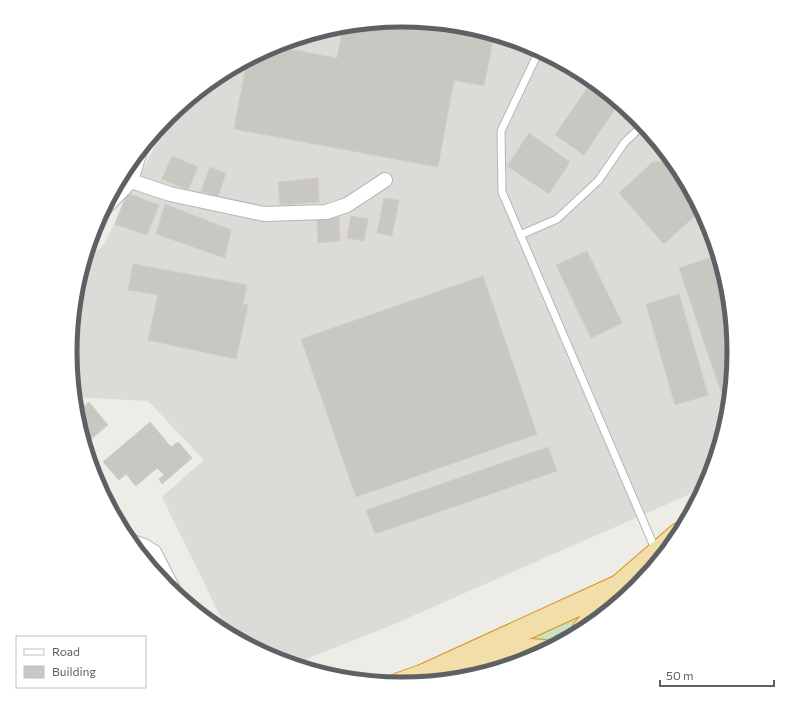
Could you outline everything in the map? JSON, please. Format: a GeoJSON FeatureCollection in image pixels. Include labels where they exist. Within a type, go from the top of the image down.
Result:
{"type":"FeatureCollection","features":[{"type":"Feature","properties":{"kind":"highway"},"geometry":{"type":"LineString","coordinates":[[598,611],[619,586],[657,553]]}},
{"type":"Feature","properties":{"kind":"highway"},"geometry":{"type":"LineString","coordinates":[[422,676],[619,586]]}},
{"type":"Feature","properties":{"kind":"highway"},"geometry":{"type":"LineString","coordinates":[[480,667],[489,663],[529,650]]}},
{"type":"Feature","properties":{"kind":"street"},"geometry":{"type":"LineString","coordinates":[[118,194],[131,181],[135,166]]}},
{"type":"Feature","properties":{"kind":"street"},"geometry":{"type":"LineString","coordinates":[[131,181],[170,194],[264,214],[326,212],[347,205],[385,180]]}},
{"type":"Feature","properties":{"kind":"street"},"geometry":{"type":"LineString","coordinates":[[140,545],[154,552],[166,575]]}},
{"type":"Feature","properties":{"kind":"lane"},"geometry":{"type":"LineString","coordinates":[[537,57],[501,132],[502,192],[657,553]]}},
{"type":"Feature","properties":{"kind":"lane"},"geometry":{"type":"LineString","coordinates":[[520,235],[557,219],[598,181],[625,142],[638,129]]}},
{"type":"Feature","properties":{"kind":"shaded area"},"geometry":{"type":"Polygon","coordinates":[[[402,27],[465,33],[506,44],[526,52],[546,61],[583,82],[600,94],[632,122],[660,154],[672,171],[693,208],[710,248],[716,268],[721,289],[726,331],[726,373],[721,415],[716,436],[710,456],[695,492],[385,628],[301,661],[258,643],[224,624],[162,497],[204,460],[148,401],[80,397],[80,394],[77,352],[78,331],[83,289],[93,253],[102,247],[161,135],[172,122],[204,94],[221,82],[258,61],[298,44],[339,33],[360,30],[402,27]]]}},
{"type":"Feature","properties":{"kind":"green space"},"geometry":{"type":"Polygon","coordinates":[[[579,615],[566,632],[526,652],[502,661],[465,664],[579,615]]]}},
{"type":"Feature","properties":{"kind":"building"},"geometry":{"type":"Polygon","coordinates":[[[402,27],[423,28],[465,33],[493,40],[484,86],[454,80],[438,167],[234,129],[246,68],[287,49],[337,58],[342,33],[360,30],[402,27]]]}},
{"type":"Feature","properties":{"kind":"building"},"geometry":{"type":"Polygon","coordinates":[[[589,86],[616,108],[584,155],[555,135],[589,86]]]}},
{"type":"Feature","properties":{"kind":"building"},"geometry":{"type":"Polygon","coordinates":[[[529,133],[570,162],[549,194],[507,166],[529,133]]]}},
{"type":"Feature","properties":{"kind":"building"},"geometry":{"type":"Polygon","coordinates":[[[172,156],[198,167],[188,190],[162,179],[172,156]]]}},
{"type":"Feature","properties":{"kind":"building"},"geometry":{"type":"Polygon","coordinates":[[[665,161],[696,215],[664,244],[619,193],[653,162],[665,161]]]}},
{"type":"Feature","properties":{"kind":"building"},"geometry":{"type":"Polygon","coordinates":[[[210,167],[226,173],[218,196],[201,191],[210,167]]]}},
{"type":"Feature","properties":{"kind":"building"},"geometry":{"type":"Polygon","coordinates":[[[318,178],[319,202],[280,205],[278,182],[318,178]]]}},
{"type":"Feature","properties":{"kind":"building"},"geometry":{"type":"Polygon","coordinates":[[[127,193],[159,205],[147,235],[115,224],[127,193]]]}},
{"type":"Feature","properties":{"kind":"building"},"geometry":{"type":"Polygon","coordinates":[[[384,198],[399,200],[392,236],[377,233],[384,198]]]}},
{"type":"Feature","properties":{"kind":"building"},"geometry":{"type":"Polygon","coordinates":[[[165,204],[231,230],[225,258],[156,234],[165,204]]]}},
{"type":"Feature","properties":{"kind":"building"},"geometry":{"type":"Polygon","coordinates":[[[351,216],[368,219],[364,241],[347,238],[351,216]]]}},
{"type":"Feature","properties":{"kind":"building"},"geometry":{"type":"Polygon","coordinates":[[[339,217],[340,241],[318,243],[317,219],[339,217]]]}},
{"type":"Feature","properties":{"kind":"building"},"geometry":{"type":"Polygon","coordinates":[[[587,251],[622,323],[591,338],[556,265],[587,251]]]}},
{"type":"Feature","properties":{"kind":"building"},"geometry":{"type":"Polygon","coordinates":[[[713,257],[721,289],[726,331],[727,352],[724,391],[721,392],[679,268],[713,257]]]}},
{"type":"Feature","properties":{"kind":"building"},"geometry":{"type":"Polygon","coordinates":[[[133,264],[247,285],[243,304],[248,305],[236,359],[148,340],[158,295],[128,290],[133,264]]]}},
{"type":"Feature","properties":{"kind":"building"},"geometry":{"type":"Polygon","coordinates":[[[483,276],[537,434],[356,497],[301,339],[483,276]]]}},
{"type":"Feature","properties":{"kind":"building"},"geometry":{"type":"Polygon","coordinates":[[[679,294],[708,395],[675,405],[646,304],[679,294]]]}},
{"type":"Feature","properties":{"kind":"building"},"geometry":{"type":"Polygon","coordinates":[[[89,402],[108,425],[89,440],[83,415],[82,408],[89,402]]]}},
{"type":"Feature","properties":{"kind":"building"},"geometry":{"type":"Polygon","coordinates":[[[150,422],[171,447],[178,442],[192,458],[162,484],[159,479],[164,475],[157,468],[136,486],[126,474],[119,480],[103,462],[150,422]]]}},
{"type":"Feature","properties":{"kind":"building"},"geometry":{"type":"Polygon","coordinates":[[[548,447],[557,471],[375,534],[366,510],[548,447]]]}}]}
